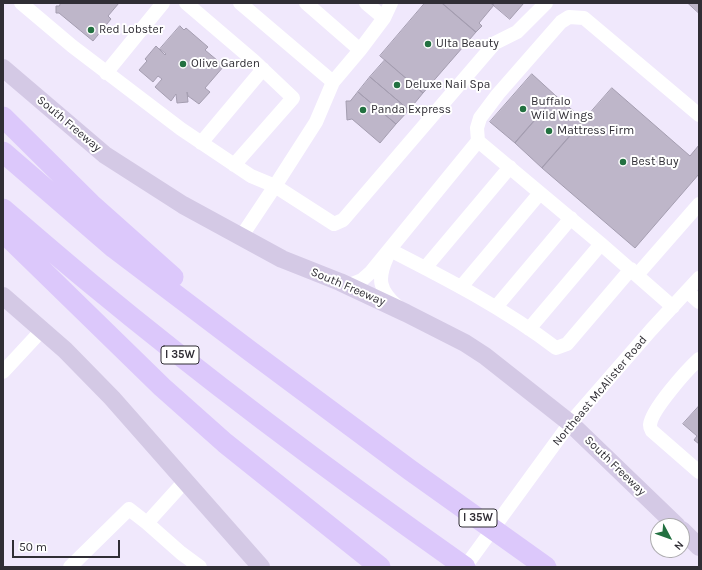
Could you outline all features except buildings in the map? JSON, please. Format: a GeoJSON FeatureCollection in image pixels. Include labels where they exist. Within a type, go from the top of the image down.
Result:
{"type":"FeatureCollection","features":[{"type":"Feature","properties":{"kind":"highway"},"geometry":{"type":"LineString","coordinates":[[3,117],[91,204],[187,290],[250,351]]}},
{"type":"Feature","properties":{"kind":"highway","name":"I 35W"},"geometry":{"type":"LineString","coordinates":[[3,152],[114,248],[416,474],[546,567]]}},
{"type":"Feature","properties":{"kind":"highway","name":"I 35W"},"geometry":{"type":"LineString","coordinates":[[3,209],[90,283],[216,384],[363,495],[465,567]]}},
{"type":"Feature","properties":{"kind":"highway"},"geometry":{"type":"LineString","coordinates":[[3,232],[168,392],[225,443],[380,567]]}},
{"type":"Feature","properties":{"kind":"main road","name":"South Freeway"},"geometry":{"type":"LineString","coordinates":[[3,68],[105,155],[183,205],[282,259],[402,311],[465,343],[485,356],[570,423],[669,518]]}},
{"type":"Feature","properties":{"kind":"main road"},"geometry":{"type":"LineString","coordinates":[[3,296],[65,350],[112,398],[261,567]]}},
{"type":"Feature","properties":{"kind":"main road"},"geometry":{"type":"LineString","coordinates":[[690,538],[699,547]]}},
{"type":"Feature","properties":{"kind":"street"},"geometry":{"type":"LineString","coordinates":[[106,73],[162,3]]}},
{"type":"Feature","properties":{"kind":"street"},"geometry":{"type":"LineString","coordinates":[[186,3],[263,69],[294,98],[234,165]]}},
{"type":"Feature","properties":{"kind":"street"},"geometry":{"type":"LineString","coordinates":[[240,3],[333,82]]}},
{"type":"Feature","properties":{"kind":"street"},"geometry":{"type":"LineString","coordinates":[[306,3],[360,50]]}},
{"type":"Feature","properties":{"kind":"street"},"geometry":{"type":"LineString","coordinates":[[366,3],[384,18]]}},
{"type":"Feature","properties":{"kind":"street"},"geometry":{"type":"LineString","coordinates":[[241,237],[276,186],[316,122],[333,82],[384,18],[391,3]]}},
{"type":"Feature","properties":{"kind":"street"},"geometry":{"type":"LineString","coordinates":[[23,4],[72,46],[145,103],[251,176],[276,186],[334,224],[343,220],[495,43],[517,32],[546,3]]}},
{"type":"Feature","properties":{"kind":"street"},"geometry":{"type":"LineString","coordinates":[[347,286],[362,280],[372,272],[478,141],[477,128],[480,118],[498,94],[561,22],[568,17],[584,18],[699,115]]}},
{"type":"Feature","properties":{"kind":"street"},"geometry":{"type":"LineString","coordinates":[[201,142],[263,69]]}},
{"type":"Feature","properties":{"kind":"street"},"geometry":{"type":"LineString","coordinates":[[478,141],[673,306]]}},
{"type":"Feature","properties":{"kind":"street"},"geometry":{"type":"LineString","coordinates":[[425,268],[510,167]]}},
{"type":"Feature","properties":{"kind":"street"},"geometry":{"type":"LineString","coordinates":[[461,287],[540,193]]}},
{"type":"Feature","properties":{"kind":"street"},"geometry":{"type":"LineString","coordinates":[[390,250],[496,307],[556,348],[567,344],[699,204]]}},
{"type":"Feature","properties":{"kind":"street"},"geometry":{"type":"LineString","coordinates":[[496,307],[570,218]]}},
{"type":"Feature","properties":{"kind":"street"},"geometry":{"type":"LineString","coordinates":[[529,329],[601,244]]}},
{"type":"Feature","properties":{"kind":"street"},"geometry":{"type":"LineString","coordinates":[[390,250],[381,270],[381,284],[390,301],[402,311]]}},
{"type":"Feature","properties":{"kind":"street","name":"Northeast McAlister Road"},"geometry":{"type":"LineString","coordinates":[[465,567],[570,423],[651,330],[688,292],[699,278]]}},
{"type":"Feature","properties":{"kind":"street"},"geometry":{"type":"LineString","coordinates":[[688,292],[699,302]]}},
{"type":"Feature","properties":{"kind":"street"},"geometry":{"type":"LineString","coordinates":[[3,372],[42,330]]}},
{"type":"Feature","properties":{"kind":"street"},"geometry":{"type":"LineString","coordinates":[[699,359],[660,404],[650,427],[652,431],[699,472]]}},
{"type":"Feature","properties":{"kind":"street"},"geometry":{"type":"LineString","coordinates":[[147,523],[185,480]]}},
{"type":"Feature","properties":{"kind":"street"},"geometry":{"type":"LineString","coordinates":[[70,567],[129,509],[200,567]]}},
{"type":"Feature","properties":{"kind":"place","name":"Red Lobster"},"geometry":{"type":"Point","coordinates":[91,30]}},
{"type":"Feature","properties":{"kind":"place","name":"Ulta Beauty"},"geometry":{"type":"Point","coordinates":[428,44]}},
{"type":"Feature","properties":{"kind":"place","name":"Olive Garden"},"geometry":{"type":"Point","coordinates":[183,64]}},
{"type":"Feature","properties":{"kind":"place","name":"Deluxe Nail Spa"},"geometry":{"type":"Point","coordinates":[397,85]}},
{"type":"Feature","properties":{"kind":"place","name":"Buffalo Wild Wings"},"geometry":{"type":"Point","coordinates":[523,109]}},
{"type":"Feature","properties":{"kind":"place","name":"Panda Express"},"geometry":{"type":"Point","coordinates":[363,110]}},
{"type":"Feature","properties":{"kind":"place","name":"Mattress Firm"},"geometry":{"type":"Point","coordinates":[549,131]}},
{"type":"Feature","properties":{"kind":"place","name":"Best Buy"},"geometry":{"type":"Point","coordinates":[623,162]}}]}
